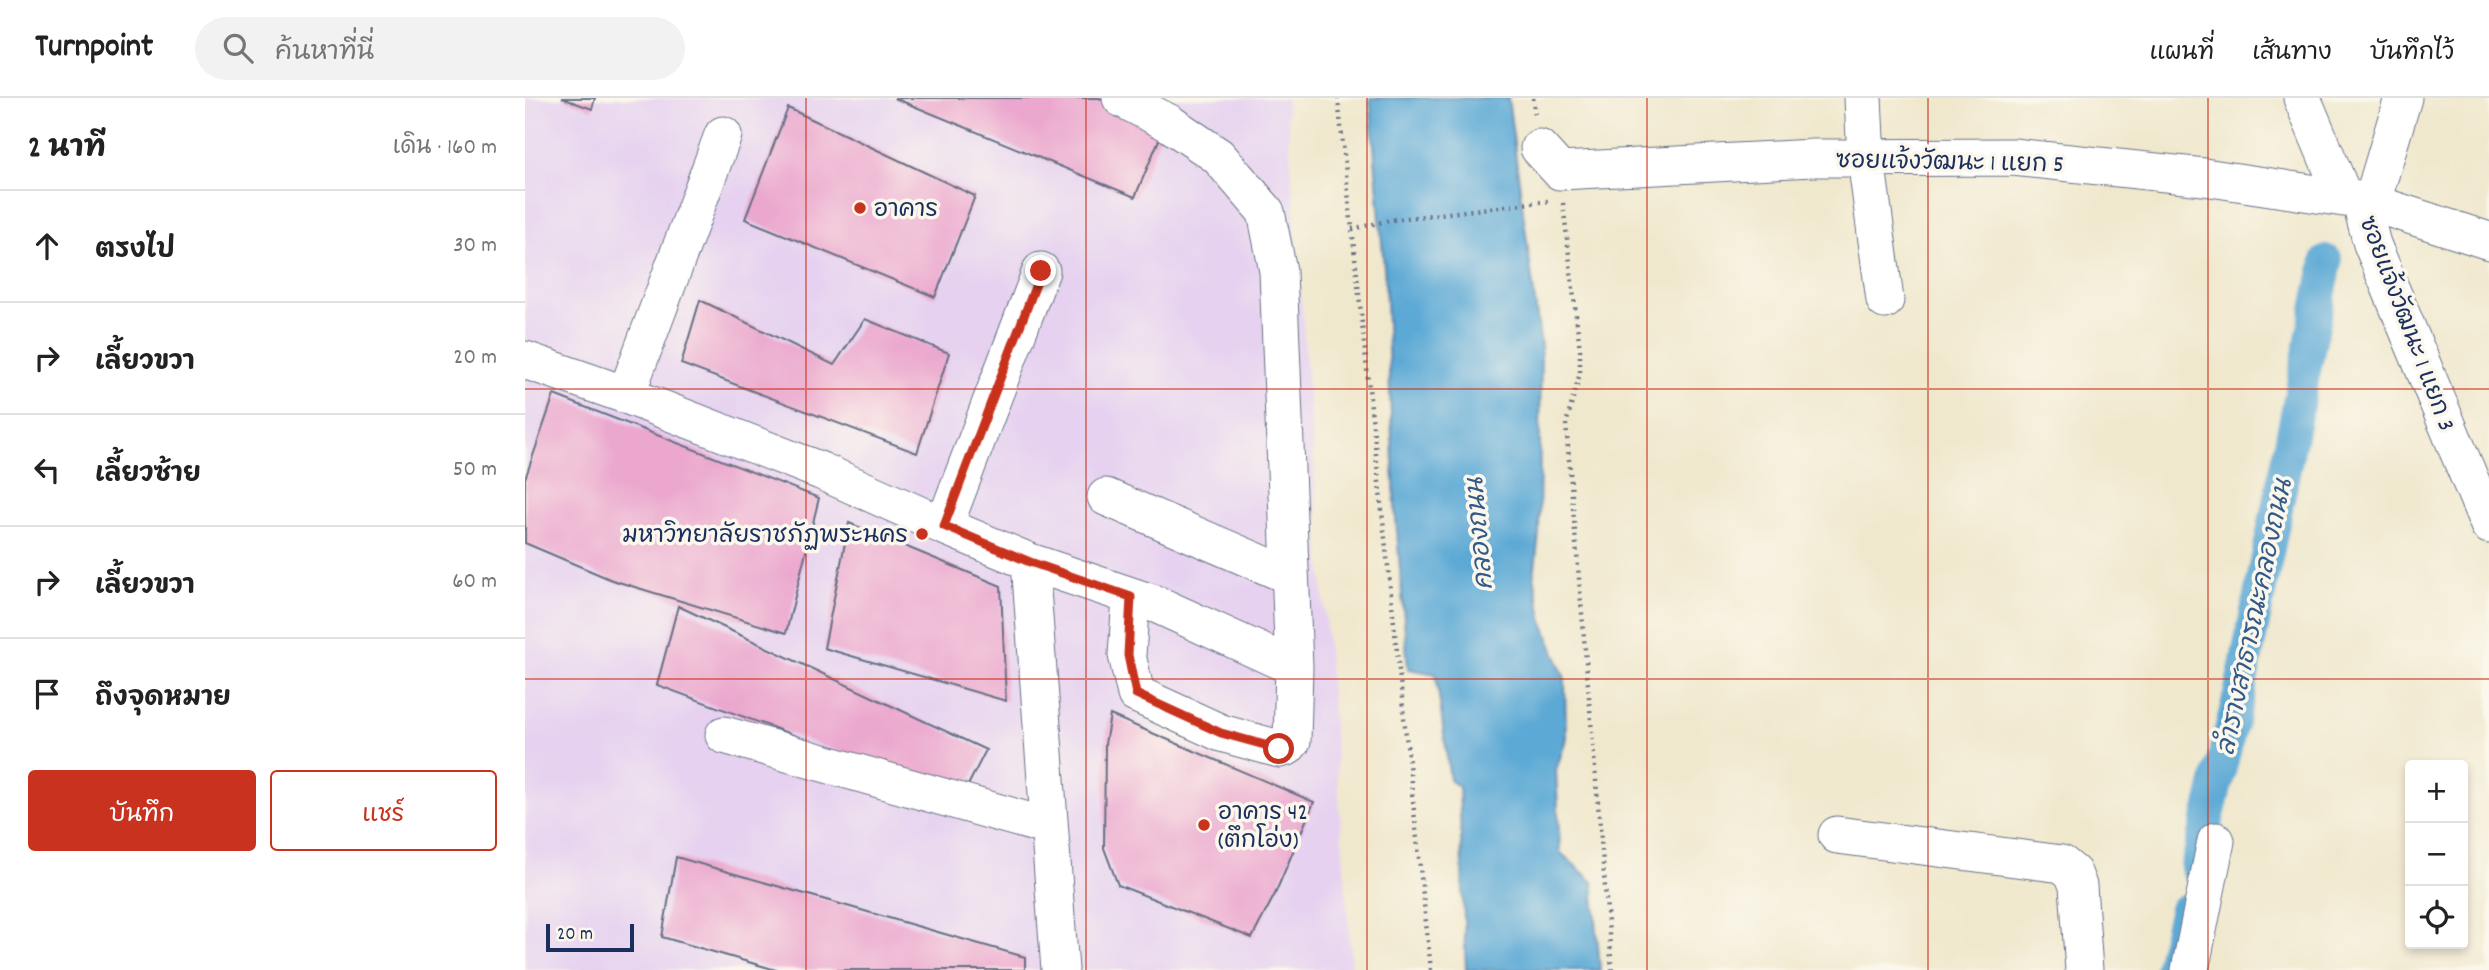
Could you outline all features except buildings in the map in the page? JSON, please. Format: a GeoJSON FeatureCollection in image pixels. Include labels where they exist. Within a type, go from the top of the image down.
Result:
{"type":"FeatureCollection","features":[{"type":"Feature","properties":{"kind":"street"},"geometry":{"type":"LineString","coordinates":[[1121,98],[1169,123],[1219,156],[1266,212],[1278,271],[1294,667],[1292,741],[1287,747],[1279,749],[1221,733],[1136,694],[1128,655],[1131,597]]}},
{"type":"Feature","properties":{"kind":"street"},"geometry":{"type":"LineString","coordinates":[[1863,98],[1866,159],[1885,300]]}},
{"type":"Feature","properties":{"kind":"street","name":"ซอยแจ้งวัฒนะ 1 แยก 3"},"geometry":{"type":"LineString","coordinates":[[2302,98],[2359,199],[2372,244],[2489,525]]}},
{"type":"Feature","properties":{"kind":"street"},"geometry":{"type":"LineString","coordinates":[[2359,199],[2403,98]]}},
{"type":"Feature","properties":{"kind":"street"},"geometry":{"type":"LineString","coordinates":[[626,395],[723,135]]}},
{"type":"Feature","properties":{"kind":"street","name":"ซอยแจ้งวัฒนะ 1 แยก 5"},"geometry":{"type":"LineString","coordinates":[[1550,159],[2013,157],[2204,177],[2359,199],[2489,241]]}},
{"type":"Feature","properties":{"kind":"street"},"geometry":{"type":"LineString","coordinates":[[944,526],[1041,271]]}},
{"type":"Feature","properties":{"kind":"street"},"geometry":{"type":"LineString","coordinates":[[525,360],[626,395],[821,471],[1030,562],[1158,605],[1294,667]]}},
{"type":"Feature","properties":{"kind":"street"},"geometry":{"type":"LineString","coordinates":[[1106,497],[1290,576]]}},
{"type":"Feature","properties":{"kind":"street"},"geometry":{"type":"LineString","coordinates":[[1030,562],[1060,970]]}},
{"type":"Feature","properties":{"kind":"street"},"geometry":{"type":"LineString","coordinates":[[724,735],[1049,827]]}},
{"type":"Feature","properties":{"kind":"street"},"geometry":{"type":"LineString","coordinates":[[1837,835],[2061,864],[2073,873],[2078,886],[2084,970]]}},
{"type":"Feature","properties":{"kind":"street"},"geometry":{"type":"LineString","coordinates":[[2190,970],[2216,841]]}},
{"type":"Feature","properties":{"kind":"path"},"geometry":{"type":"LineString","coordinates":[[1338,98],[1431,970]]}},
{"type":"Feature","properties":{"kind":"path"},"geometry":{"type":"LineString","coordinates":[[1550,159],[1580,350],[1580,373],[1566,424],[1612,970]]}},
{"type":"Feature","properties":{"kind":"path"},"geometry":{"type":"LineString","coordinates":[[1352,229],[1391,220],[1540,203]]}},
{"type":"Feature","properties":{"kind":"shaded area","name":"มหาวิทยาลัยราชภัฏพระนคร"},"geometry":{"type":"Polygon","coordinates":[[[525,98],[1286,98],[1352,970],[525,970],[525,98]]]}},
{"type":"Feature","properties":{"kind":"water","name":"คลองถนน"},"geometry":{"type":"Polygon","coordinates":[[[1370,98],[1508,98],[1541,347],[1539,534],[1534,576],[1543,622],[1565,679],[1566,739],[1556,770],[1560,852],[1593,882],[1600,970],[1466,970],[1459,787],[1450,780],[1436,674],[1408,669],[1395,507],[1385,280],[1370,98]]]}},
{"type":"Feature","properties":{"kind":"waterway","name":"ลำรางสาธารณะคลองถนน"},"geometry":{"type":"LineString","coordinates":[[2196,867],[2240,691],[2327,261]]}},
{"type":"Feature","properties":{"kind":"waterway","name":"ลำรางสาธารณะคลองถนน"},"geometry":{"type":"LineString","coordinates":[[2170,970],[2185,910]]}},
{"type":"Feature","properties":{"kind":"place","name":"อาคาร"},"geometry":{"type":"Point","coordinates":[860,208]}},
{"type":"Feature","properties":{"kind":"place","name":"มหาวิทยาลัยราชภัฏพระนคร"},"geometry":{"type":"Point","coordinates":[922,534]}},
{"type":"Feature","properties":{"kind":"place","name":"อาคาร 42 (ตึกโอ่ง)"},"geometry":{"type":"Point","coordinates":[1204,825]}},
{"type":"Feature","properties":{"kind":"route"},"geometry":{"type":"LineString","coordinates":[[1041,271],[944,526],[1030,562],[1131,597],[1128,655],[1136,694],[1221,733],[1279,749]]}}]}
